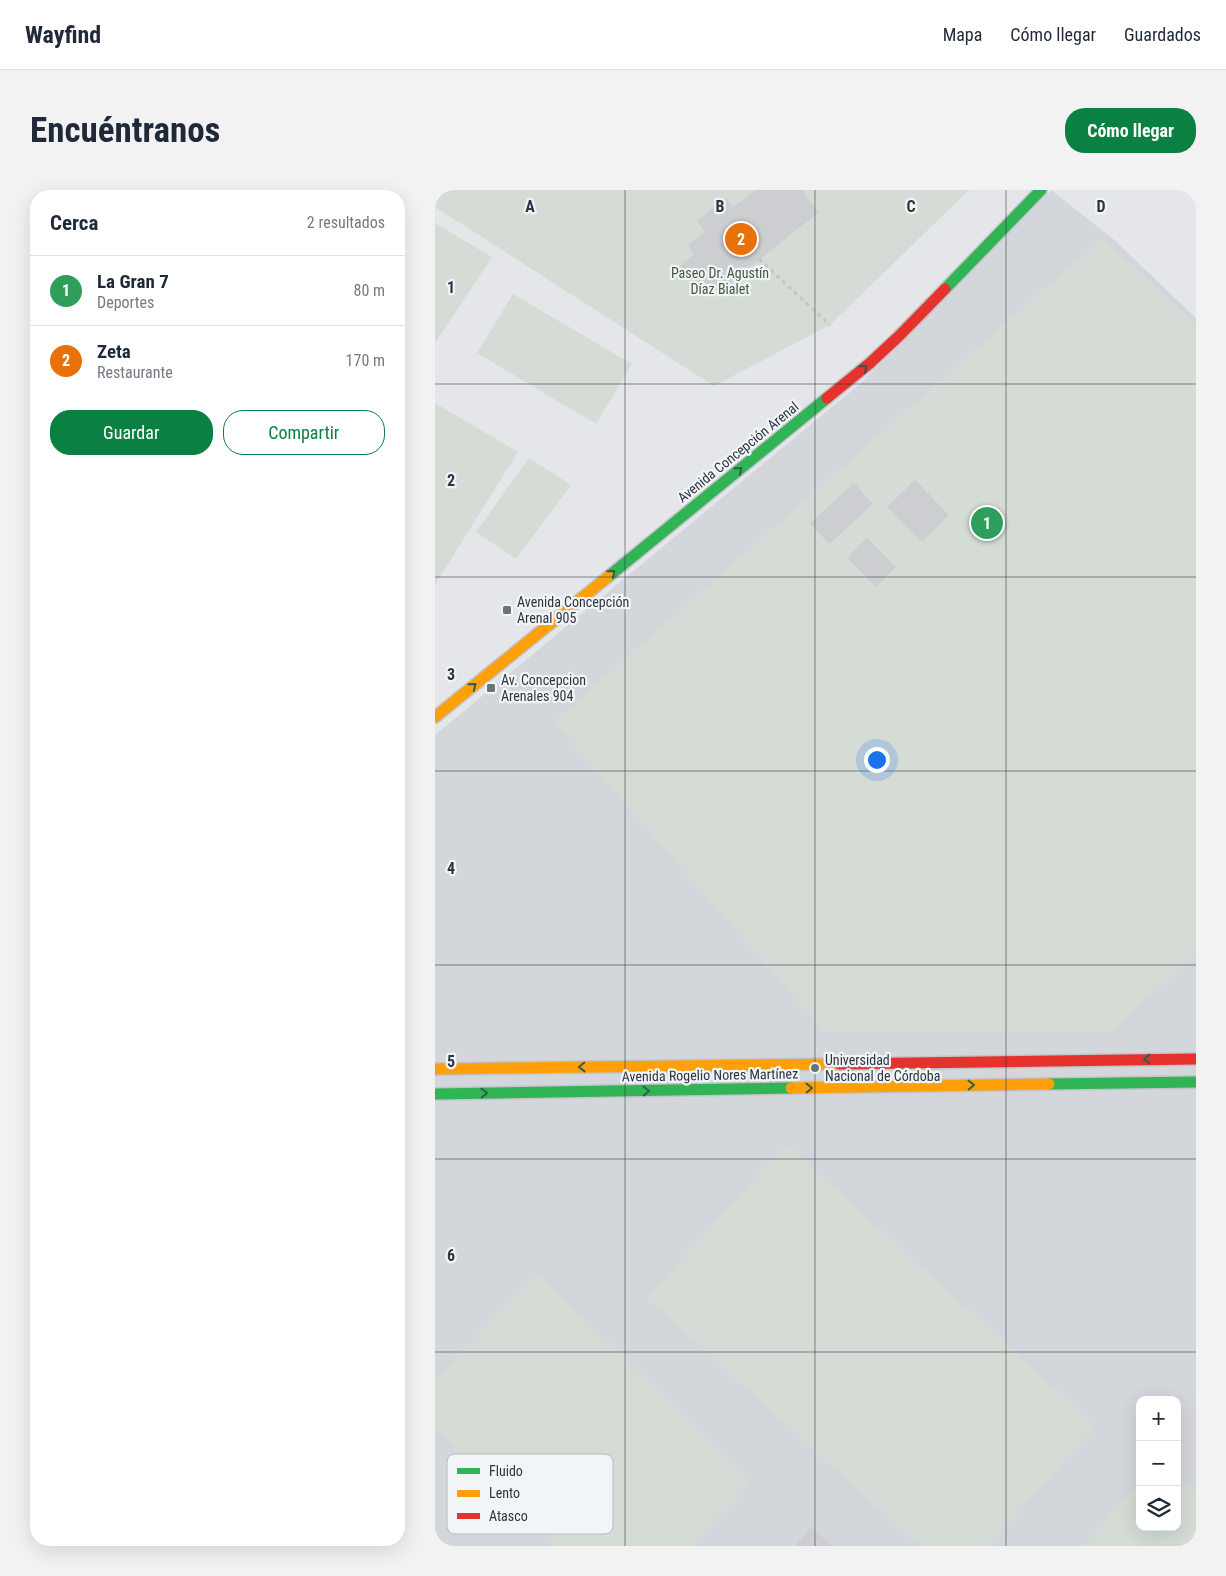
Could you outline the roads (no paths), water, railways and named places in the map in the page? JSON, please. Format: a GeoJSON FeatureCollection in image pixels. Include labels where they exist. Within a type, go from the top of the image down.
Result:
{"type":"FeatureCollection","features":[{"type":"Feature","properties":{"kind":"main road","name":"Avenida Concepción Arenal"},"geometry":{"type":"LineString","coordinates":[[435,717],[870,363],[899,336],[1041,190]]}},
{"type":"Feature","properties":{"kind":"main road","name":"Avenida Rogelio Nores Martínez"},"geometry":{"type":"LineString","coordinates":[[435,1068],[1196,1059]]}},
{"type":"Feature","properties":{"kind":"main road","name":"Avenida Rogelio Nores Martínez"},"geometry":{"type":"LineString","coordinates":[[435,1094],[1196,1082]]}},
{"type":"Feature","properties":{"kind":"place","name":"Zeta"},"geometry":{"type":"Point","coordinates":[741,239]}},
{"type":"Feature","properties":{"kind":"place","name":"La Gran 7"},"geometry":{"type":"Point","coordinates":[987,523]}},
{"type":"Feature","properties":{"kind":"place","name":"Avenida Concepción Arenal 905"},"geometry":{"type":"Point","coordinates":[507,610]}},
{"type":"Feature","properties":{"kind":"place","name":"Av. Concepcion Arenales 904"},"geometry":{"type":"Point","coordinates":[491,688]}},
{"type":"Feature","properties":{"kind":"place","name":"Universidad Nacional de Córdoba"},"geometry":{"type":"Point","coordinates":[815,1068]}},
{"type":"Feature","properties":{"kind":"park label","name":"Paseo Dr. Agustín Díaz Bialet"},"geometry":{"type":"Point","coordinates":[720,282]}}]}
